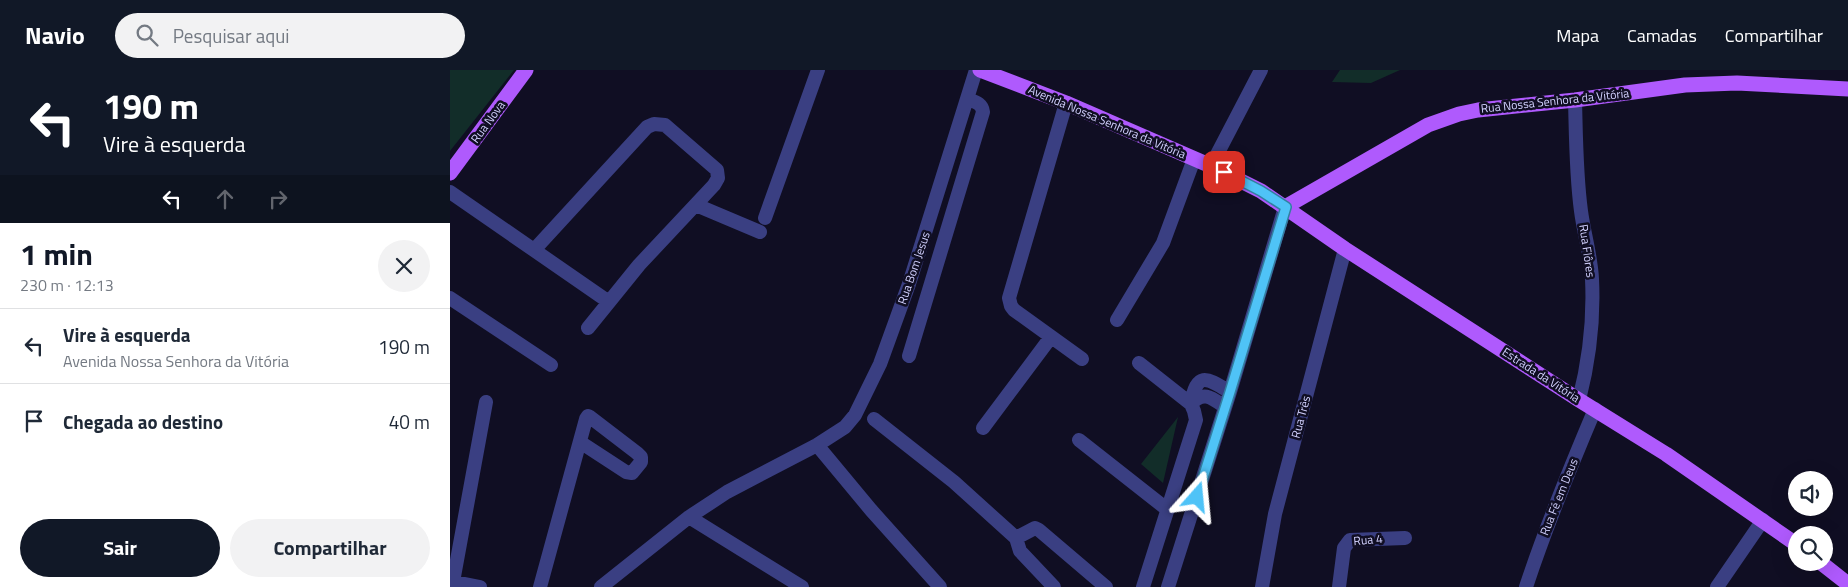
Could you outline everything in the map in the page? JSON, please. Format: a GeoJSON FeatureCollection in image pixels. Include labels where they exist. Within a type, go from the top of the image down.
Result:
{"type":"FeatureCollection","features":[{"type":"Feature","properties":{"kind":"main road","name":"Rua Nova"},"geometry":{"type":"LineString","coordinates":[[450,173],[526,70]]}},
{"type":"Feature","properties":{"kind":"main road","name":"Avenida Nossa Senhora da Vitória"},"geometry":{"type":"LineString","coordinates":[[980,70],[1066,103],[1211,166],[1261,191],[1286,207]]}},
{"type":"Feature","properties":{"kind":"main road","name":"Rua Nossa Senhora da Vitória"},"geometry":{"type":"LineString","coordinates":[[1286,207],[1428,125],[1478,110],[1576,100],[1685,85],[1737,83],[1848,89]]}},
{"type":"Feature","properties":{"kind":"main road"},"geometry":{"type":"LineString","coordinates":[[1301,219],[1299,210],[1304,198]]}},
{"type":"Feature","properties":{"kind":"main road","name":"Estrada da Vitória"},"geometry":{"type":"LineString","coordinates":[[1286,207],[1345,249],[1666,454],[1788,538]]}},
{"type":"Feature","properties":{"kind":"main road"},"geometry":{"type":"LineString","coordinates":[[1831,571],[1848,584]]}},
{"type":"Feature","properties":{"kind":"street"},"geometry":{"type":"LineString","coordinates":[[766,218],[818,70]]}},
{"type":"Feature","properties":{"kind":"street","name":"Rua Bom Jesus"},"geometry":{"type":"LineString","coordinates":[[602,587],[689,517],[727,492],[817,445],[849,424],[861,407],[880,364],[909,284],[976,70]]}},
{"type":"Feature","properties":{"kind":"street"},"geometry":{"type":"LineString","coordinates":[[1211,166],[1261,70]]}},
{"type":"Feature","properties":{"kind":"street"},"geometry":{"type":"LineString","coordinates":[[909,356],[983,112],[983,106],[968,99]]}},
{"type":"Feature","properties":{"kind":"street","name":"Rua Flôres"},"geometry":{"type":"LineString","coordinates":[[1576,100],[1576,156],[1581,211],[1592,280],[1591,336],[1579,400]]}},
{"type":"Feature","properties":{"kind":"street"},"geometry":{"type":"LineString","coordinates":[[1066,103],[1063,119],[1009,298],[1014,310],[1082,360]]}},
{"type":"Feature","properties":{"kind":"street"},"geometry":{"type":"LineString","coordinates":[[534,250],[648,127],[654,124],[666,125],[717,170],[718,178],[714,185],[639,265],[588,328]]}},
{"type":"Feature","properties":{"kind":"street"},"geometry":{"type":"LineString","coordinates":[[1117,320],[1163,243],[1194,159]]}},
{"type":"Feature","properties":{"kind":"street"},"geometry":{"type":"LineString","coordinates":[[450,192],[609,302]]}},
{"type":"Feature","properties":{"kind":"street"},"geometry":{"type":"LineString","coordinates":[[696,205],[760,232]]}},
{"type":"Feature","properties":{"kind":"street"},"geometry":{"type":"LineString","coordinates":[[1168,587],[1226,408],[1286,207]]}},
{"type":"Feature","properties":{"kind":"street","name":"Rua Três"},"geometry":{"type":"LineString","coordinates":[[1262,587],[1275,514],[1345,249]]}},
{"type":"Feature","properties":{"kind":"street"},"geometry":{"type":"LineString","coordinates":[[450,298],[551,365]]}},
{"type":"Feature","properties":{"kind":"street"},"geometry":{"type":"LineString","coordinates":[[983,428],[1051,337]]}},
{"type":"Feature","properties":{"kind":"street"},"geometry":{"type":"LineString","coordinates":[[1139,363],[1191,404],[1196,415],[1195,424],[1143,587]]}},
{"type":"Feature","properties":{"kind":"street"},"geometry":{"type":"LineString","coordinates":[[1191,404],[1194,389],[1203,380],[1212,382],[1230,392]]}},
{"type":"Feature","properties":{"kind":"street"},"geometry":{"type":"LineString","coordinates":[[1191,404],[1197,398],[1206,397],[1226,408]]}},
{"type":"Feature","properties":{"kind":"street"},"geometry":{"type":"LineString","coordinates":[[480,587],[452,581],[486,402]]}},
{"type":"Feature","properties":{"kind":"street","name":"Rua Fé em Deus"},"geometry":{"type":"LineString","coordinates":[[1526,587],[1564,482],[1595,409]]}},
{"type":"Feature","properties":{"kind":"street"},"geometry":{"type":"LineString","coordinates":[[540,587],[586,419],[590,416],[637,453],[641,457],[641,462],[638,468],[630,473],[580,442]]}},
{"type":"Feature","properties":{"kind":"street"},"geometry":{"type":"LineString","coordinates":[[874,419],[954,482],[1016,538],[1020,551],[1054,587]]}},
{"type":"Feature","properties":{"kind":"street"},"geometry":{"type":"LineString","coordinates":[[1079,440],[1168,510]]}},
{"type":"Feature","properties":{"kind":"street"},"geometry":{"type":"LineString","coordinates":[[817,445],[871,510],[940,587]]}},
{"type":"Feature","properties":{"kind":"street"},"geometry":{"type":"LineString","coordinates":[[689,517],[802,587]]}},
{"type":"Feature","properties":{"kind":"street"},"geometry":{"type":"LineString","coordinates":[[1717,587],[1763,520]]}},
{"type":"Feature","properties":{"kind":"street"},"geometry":{"type":"LineString","coordinates":[[1016,538],[1035,528],[1039,530],[1106,587]]}},
{"type":"Feature","properties":{"kind":"street","name":"Rua 4"},"geometry":{"type":"LineString","coordinates":[[1339,587],[1344,548],[1350,540],[1405,538]]}},
{"type":"Feature","properties":{"kind":"green space"},"geometry":{"type":"Polygon","coordinates":[[[450,70],[514,70],[450,151],[450,70]]]}},
{"type":"Feature","properties":{"kind":"green space"},"geometry":{"type":"Polygon","coordinates":[[[1340,70],[1400,70],[1371,83],[1332,82],[1340,70]]]}},
{"type":"Feature","properties":{"kind":"green space"},"geometry":{"type":"Polygon","coordinates":[[[1178,417],[1163,483],[1141,464],[1178,417]]]}},
{"type":"Feature","properties":{"kind":"route"},"geometry":{"type":"LineString","coordinates":[[1197,497],[1286,207],[1261,191],[1224,172]]}}]}
